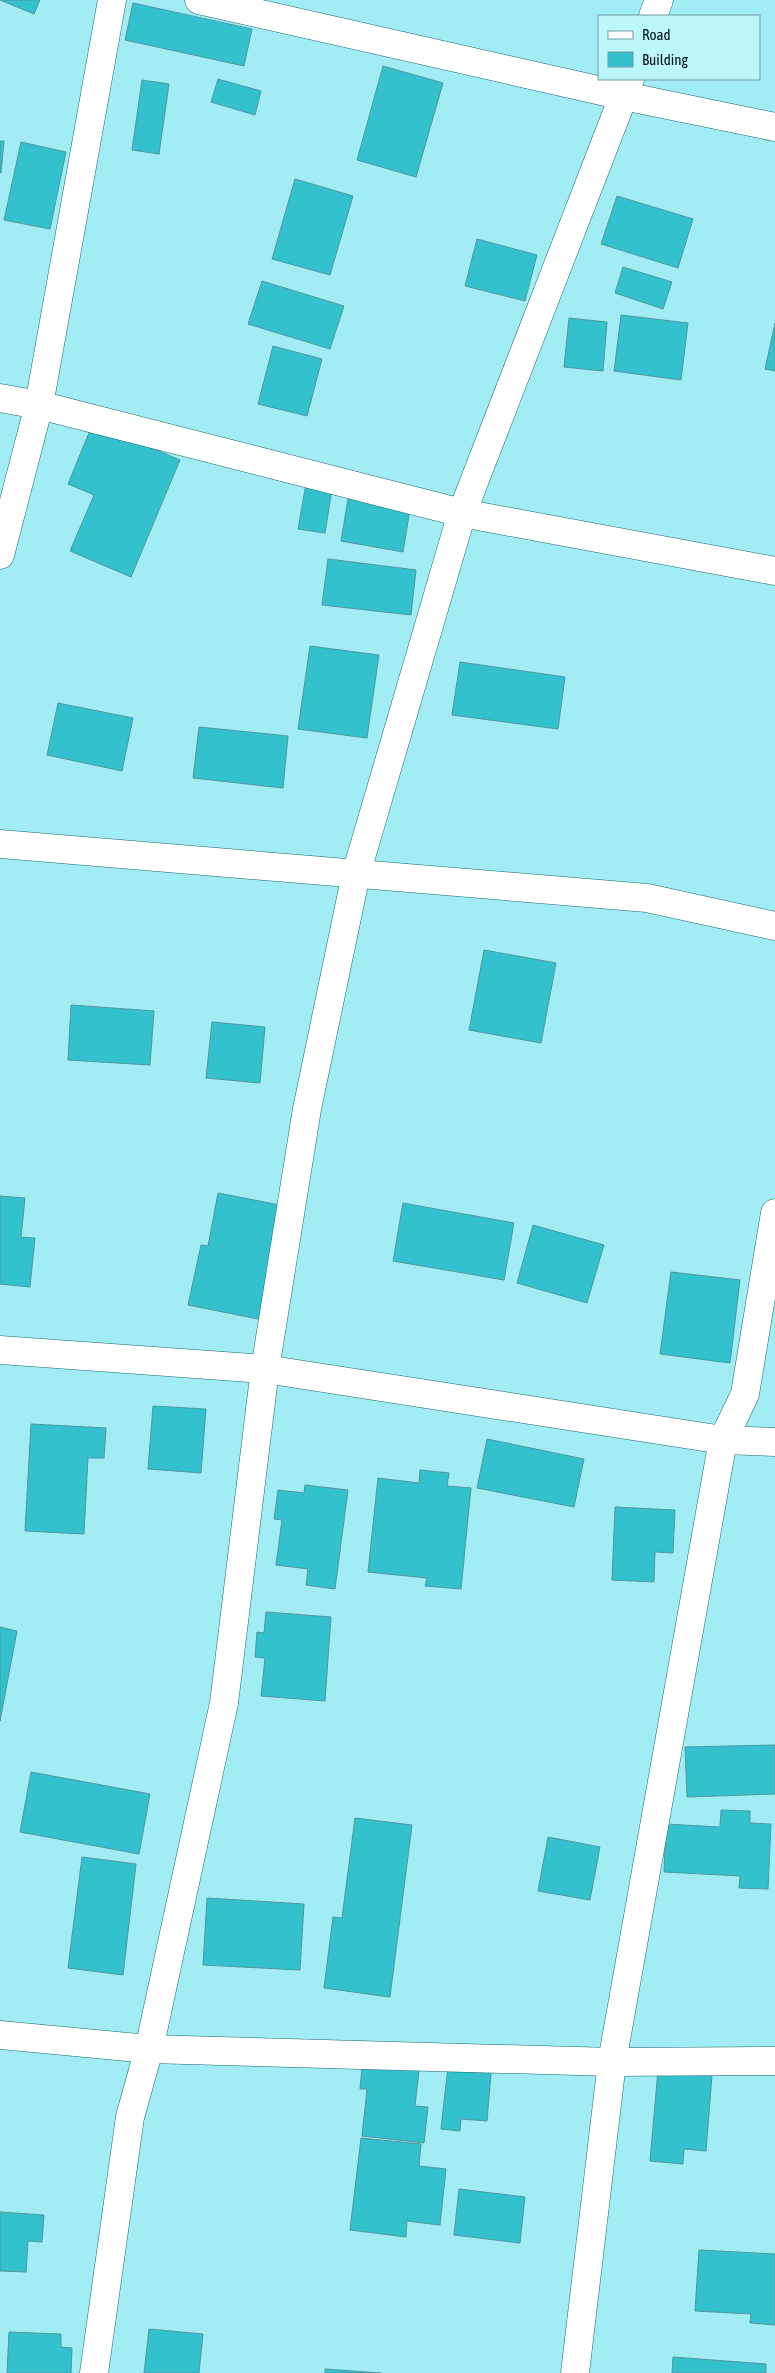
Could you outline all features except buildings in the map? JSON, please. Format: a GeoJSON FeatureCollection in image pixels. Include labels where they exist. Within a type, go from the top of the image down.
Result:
{"type":"FeatureCollection","features":[{"type":"Feature","properties":{"kind":"street"},"geometry":{"type":"LineString","coordinates":[[0,555],[39,405],[112,0]]}},
{"type":"Feature","properties":{"kind":"street"},"geometry":{"type":"LineString","coordinates":[[198,0],[627,87],[775,127]]}},
{"type":"Feature","properties":{"kind":"street"},"geometry":{"type":"LineString","coordinates":[[653,15],[659,0]]}},
{"type":"Feature","properties":{"kind":"street"},"geometry":{"type":"LineString","coordinates":[[94,2373],[130,2117],[149,2048],[224,1703],[265,1369],[308,1109],[356,874],[462,513],[627,87]]}},
{"type":"Feature","properties":{"kind":"street"},"geometry":{"type":"LineString","coordinates":[[0,398],[39,405],[462,513],[775,571]]}},
{"type":"Feature","properties":{"kind":"street"},"geometry":{"type":"LineString","coordinates":[[0,844],[647,898],[775,926]]}},
{"type":"Feature","properties":{"kind":"street"},"geometry":{"type":"LineString","coordinates":[[575,2373],[612,2062],[724,1440],[745,1394],[775,1213]]}},
{"type":"Feature","properties":{"kind":"street"},"geometry":{"type":"LineString","coordinates":[[0,1350],[265,1369],[724,1440],[775,1442]]}},
{"type":"Feature","properties":{"kind":"street"},"geometry":{"type":"LineString","coordinates":[[0,2035],[149,2048],[612,2062],[775,2061]]}}]}
